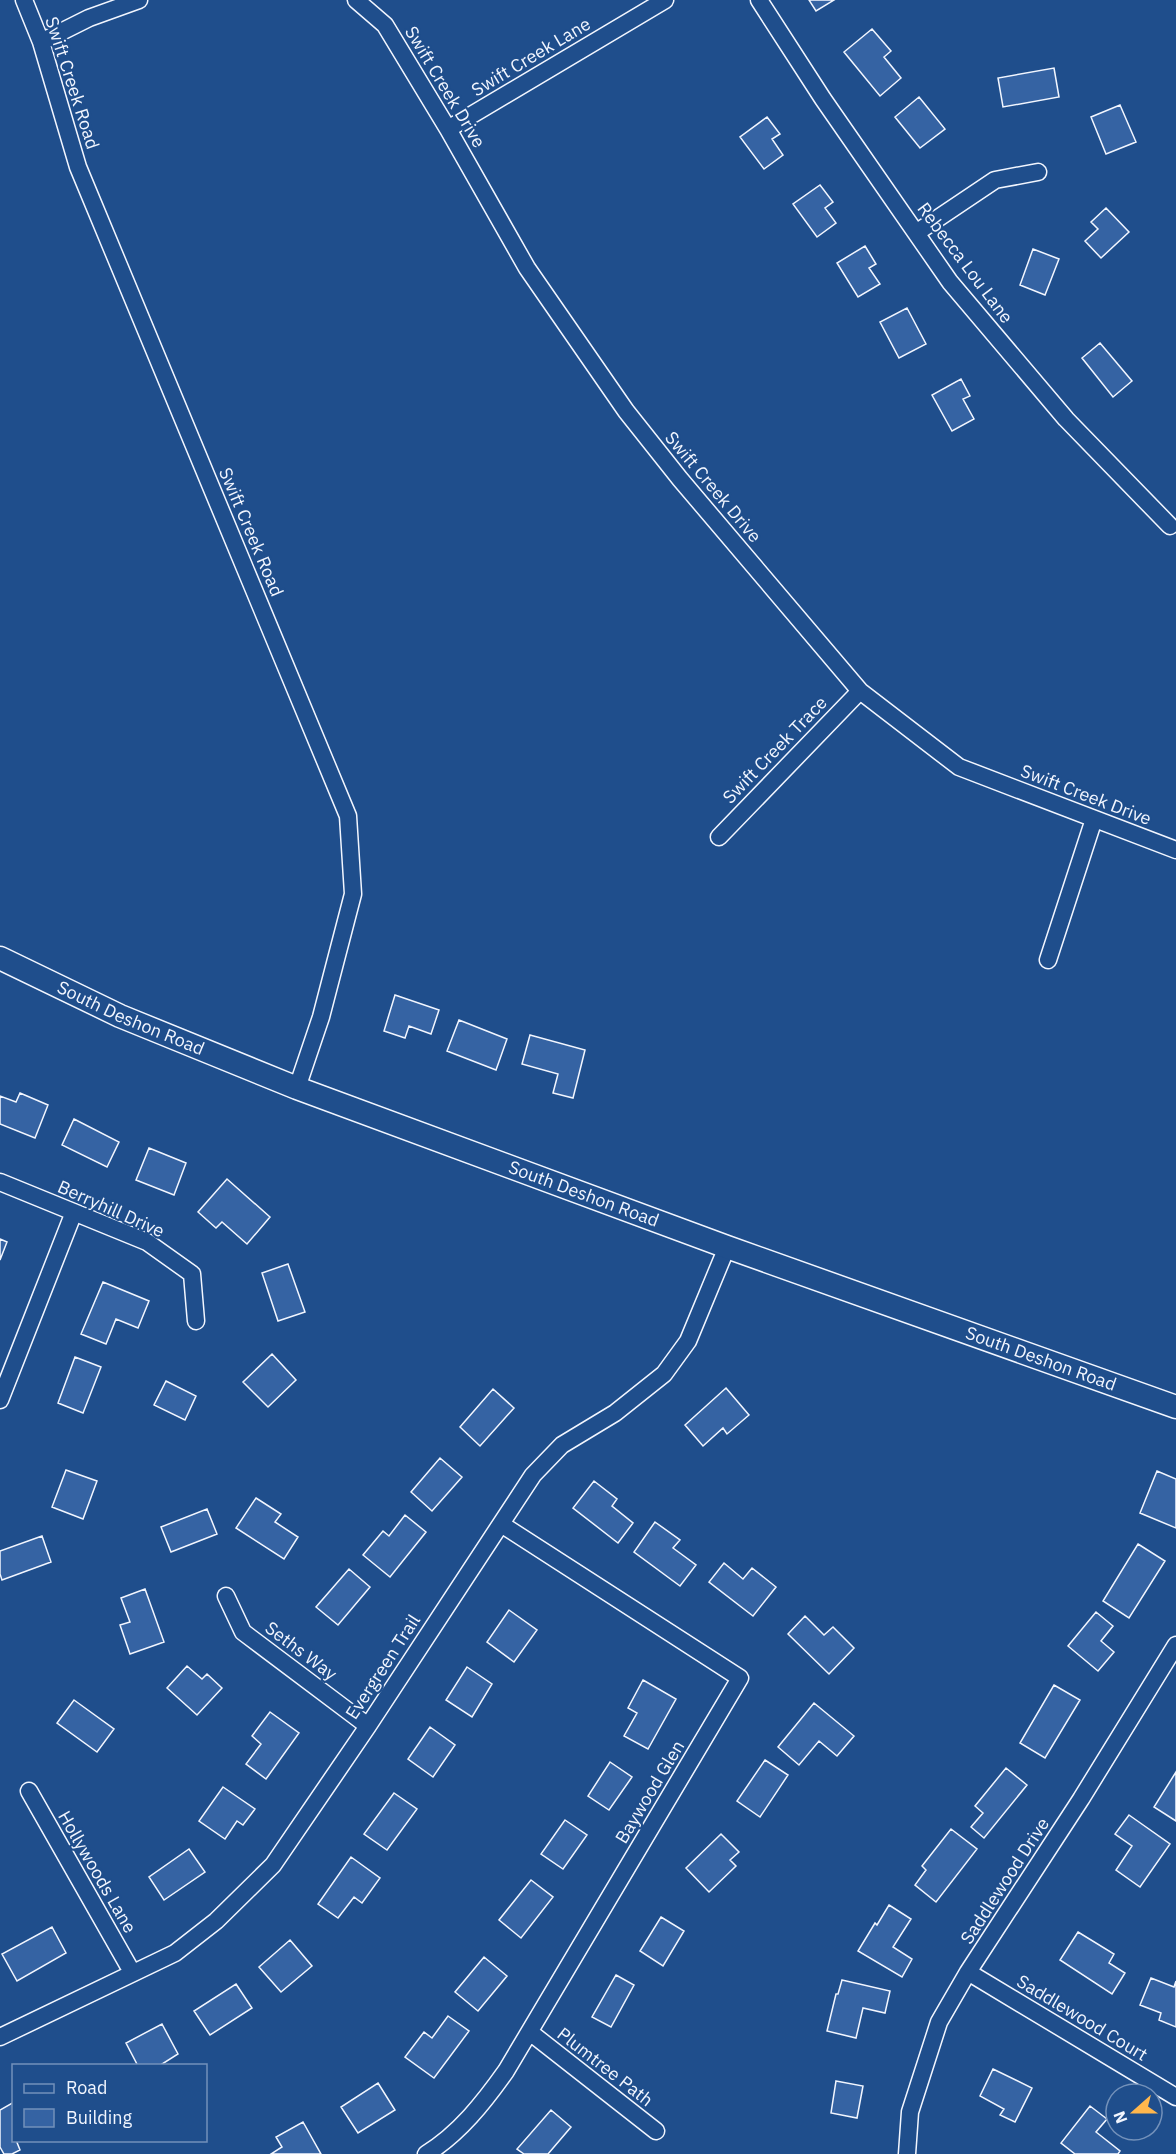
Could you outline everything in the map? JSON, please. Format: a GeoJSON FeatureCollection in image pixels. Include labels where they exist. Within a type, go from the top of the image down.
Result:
{"type":"FeatureCollection","features":[{"type":"Feature","properties":{"kind":"street","name":"Swift Creek Road"},"geometry":{"type":"LineString","coordinates":[[24,0],[41,42],[78,167],[348,816],[353,894],[321,1017],[297,1088]]}},
{"type":"Feature","properties":{"kind":"street"},"geometry":{"type":"LineString","coordinates":[[41,42],[89,18],[139,0]]}},
{"type":"Feature","properties":{"kind":"street","name":"Swift Creek Drive"},"geometry":{"type":"LineString","coordinates":[[356,0],[385,25],[448,129],[526,268],[626,411],[680,479],[860,691],[959,767],[1176,850]]}},
{"type":"Feature","properties":{"kind":"street","name":"Swift Creek Lane"},"geometry":{"type":"LineString","coordinates":[[448,129],[665,0]]}},
{"type":"Feature","properties":{"kind":"street","name":"Rebecca Lou Lane"},"geometry":{"type":"LineString","coordinates":[[759,0],[823,99],[950,282],[1066,419],[1170,526]]}},
{"type":"Feature","properties":{"kind":"street"},"geometry":{"type":"LineString","coordinates":[[916,233],[996,180],[1038,172]]}},
{"type":"Feature","properties":{"kind":"street","name":"Swift Creek Trace"},"geometry":{"type":"LineString","coordinates":[[719,837],[860,691]]}},
{"type":"Feature","properties":{"kind":"street"},"geometry":{"type":"LineString","coordinates":[[1048,960],[1094,819]]}},
{"type":"Feature","properties":{"kind":"street","name":"South Deshon Road"},"geometry":{"type":"LineString","coordinates":[[0,958],[120,1016],[297,1088],[727,1247],[1176,1407]]}},
{"type":"Feature","properties":{"kind":"street","name":"Berryhill Drive"},"geometry":{"type":"LineString","coordinates":[[0,1182],[147,1242],[192,1274],[196,1321]]}},
{"type":"Feature","properties":{"kind":"street"},"geometry":{"type":"LineString","coordinates":[[0,1400],[74,1212]]}},
{"type":"Feature","properties":{"kind":"street","name":"Evergreen Trail"},"geometry":{"type":"LineString","coordinates":[[0,2037],[175,1953],[216,1921],[273,1865],[368,1726],[533,1475],[562,1445],[615,1413],[664,1374],[688,1341],[727,1247]]}},
{"type":"Feature","properties":{"kind":"street","name":"Baywood Glen"},"geometry":{"type":"LineString","coordinates":[[426,2154],[437,2148],[482,2105],[507,2071],[740,1678],[501,1524]]}},
{"type":"Feature","properties":{"kind":"street","name":"Seths Way"},"geometry":{"type":"LineString","coordinates":[[226,1596],[243,1632],[368,1726]]}},
{"type":"Feature","properties":{"kind":"street","name":"Saddlewood Drive"},"geometry":{"type":"LineString","coordinates":[[907,2154],[910,2112],[939,2022],[968,1972],[1075,1809],[1176,1646]]}},
{"type":"Feature","properties":{"kind":"street","name":"Hollywoods Lane"},"geometry":{"type":"LineString","coordinates":[[29,1791],[132,1972]]}},
{"type":"Feature","properties":{"kind":"street","name":"Saddlewood Court"},"geometry":{"type":"LineString","coordinates":[[968,1972],[1176,2097]]}},
{"type":"Feature","properties":{"kind":"street","name":"Plumtree Path"},"geometry":{"type":"LineString","coordinates":[[531,2033],[656,2131]]}},
{"type":"Feature","properties":{"kind":"building"},"geometry":{"type":"Polygon","coordinates":[[[809,0],[834,0],[816,11],[809,0]]]}},
{"type":"Feature","properties":{"kind":"building"},"geometry":{"type":"Polygon","coordinates":[[[872,29],[891,51],[884,57],[901,78],[880,96],[844,52],[872,29]]]}},
{"type":"Feature","properties":{"kind":"building"},"geometry":{"type":"Polygon","coordinates":[[[1054,68],[1059,97],[1003,107],[998,78],[1054,68]]]}},
{"type":"Feature","properties":{"kind":"building"},"geometry":{"type":"Polygon","coordinates":[[[919,97],[945,129],[920,148],[895,117],[919,97]]]}},
{"type":"Feature","properties":{"kind":"building"},"geometry":{"type":"Polygon","coordinates":[[[1120,105],[1136,142],[1106,154],[1091,117],[1120,105]]]}},
{"type":"Feature","properties":{"kind":"building"},"geometry":{"type":"Polygon","coordinates":[[[767,117],[780,134],[772,139],[783,155],[764,169],[740,137],[767,117]]]}},
{"type":"Feature","properties":{"kind":"building"},"geometry":{"type":"Polygon","coordinates":[[[820,185],[833,202],[825,208],[836,223],[817,237],[793,204],[820,185]]]}},
{"type":"Feature","properties":{"kind":"building"},"geometry":{"type":"Polygon","coordinates":[[[1106,208],[1129,232],[1101,258],[1085,241],[1098,229],[1091,222],[1106,208]]]}},
{"type":"Feature","properties":{"kind":"building"},"geometry":{"type":"Polygon","coordinates":[[[865,246],[876,264],[869,268],[880,284],[858,297],[837,263],[865,246]]]}},
{"type":"Feature","properties":{"kind":"building"},"geometry":{"type":"Polygon","coordinates":[[[1033,249],[1059,259],[1045,295],[1020,285],[1033,249]]]}},
{"type":"Feature","properties":{"kind":"building"},"geometry":{"type":"Polygon","coordinates":[[[907,308],[926,344],[899,358],[880,322],[907,308]]]}},
{"type":"Feature","properties":{"kind":"building"},"geometry":{"type":"Polygon","coordinates":[[[1100,343],[1132,381],[1113,397],[1082,358],[1100,343]]]}},
{"type":"Feature","properties":{"kind":"building"},"geometry":{"type":"Polygon","coordinates":[[[961,379],[970,396],[963,399],[974,419],[952,431],[932,395],[961,379]]]}},
{"type":"Feature","properties":{"kind":"building"},"geometry":{"type":"Polygon","coordinates":[[[395,995],[439,1010],[431,1034],[409,1026],[405,1038],[384,1031],[395,995]]]}},
{"type":"Feature","properties":{"kind":"building"},"geometry":{"type":"Polygon","coordinates":[[[459,1020],[507,1039],[496,1070],[447,1051],[459,1020]]]}},
{"type":"Feature","properties":{"kind":"building"},"geometry":{"type":"Polygon","coordinates":[[[530,1035],[585,1050],[573,1098],[553,1093],[558,1074],[522,1064],[530,1035]]]}},
{"type":"Feature","properties":{"kind":"building"},"geometry":{"type":"Polygon","coordinates":[[[20,1093],[48,1105],[35,1138],[0,1124],[0,1096],[16,1102],[20,1093]]]}},
{"type":"Feature","properties":{"kind":"building"},"geometry":{"type":"Polygon","coordinates":[[[74,1119],[119,1142],[107,1167],[62,1145],[74,1119]]]}},
{"type":"Feature","properties":{"kind":"building"},"geometry":{"type":"Polygon","coordinates":[[[149,1148],[186,1163],[174,1195],[136,1180],[149,1148]]]}},
{"type":"Feature","properties":{"kind":"building"},"geometry":{"type":"Polygon","coordinates":[[[227,1179],[270,1217],[247,1244],[222,1222],[216,1228],[198,1212],[227,1179]]]}},
{"type":"Feature","properties":{"kind":"building"},"geometry":{"type":"Polygon","coordinates":[[[0,1239],[7,1242],[0,1260],[0,1239]]]}},
{"type":"Feature","properties":{"kind":"building"},"geometry":{"type":"Polygon","coordinates":[[[288,1264],[305,1312],[278,1321],[262,1273],[288,1264]]]}},
{"type":"Feature","properties":{"kind":"building"},"geometry":{"type":"Polygon","coordinates":[[[103,1282],[149,1301],[138,1328],[116,1319],[106,1344],[81,1334],[103,1282]]]}},
{"type":"Feature","properties":{"kind":"building"},"geometry":{"type":"Polygon","coordinates":[[[272,1354],[296,1380],[268,1407],[243,1382],[272,1354]]]}},
{"type":"Feature","properties":{"kind":"building"},"geometry":{"type":"Polygon","coordinates":[[[75,1357],[101,1367],[83,1413],[58,1403],[75,1357]]]}},
{"type":"Feature","properties":{"kind":"building"},"geometry":{"type":"Polygon","coordinates":[[[166,1381],[196,1396],[185,1420],[154,1405],[166,1381]]]}},
{"type":"Feature","properties":{"kind":"building"},"geometry":{"type":"Polygon","coordinates":[[[726,1388],[749,1415],[727,1434],[723,1428],[703,1446],[685,1425],[726,1388]]]}},
{"type":"Feature","properties":{"kind":"building"},"geometry":{"type":"Polygon","coordinates":[[[493,1389],[514,1408],[480,1446],[460,1427],[493,1389]]]}},
{"type":"Feature","properties":{"kind":"building"},"geometry":{"type":"Polygon","coordinates":[[[440,1458],[462,1477],[432,1511],[411,1492],[440,1458]]]}},
{"type":"Feature","properties":{"kind":"building"},"geometry":{"type":"Polygon","coordinates":[[[66,1470],[97,1481],[83,1519],[52,1507],[66,1470]]]}},
{"type":"Feature","properties":{"kind":"building"},"geometry":{"type":"Polygon","coordinates":[[[1157,1471],[1176,1479],[1176,1528],[1140,1513],[1157,1471]]]}},
{"type":"Feature","properties":{"kind":"building"},"geometry":{"type":"Polygon","coordinates":[[[594,1481],[617,1499],[612,1506],[633,1523],[618,1543],[573,1508],[594,1481]]]}},
{"type":"Feature","properties":{"kind":"building"},"geometry":{"type":"Polygon","coordinates":[[[256,1498],[281,1514],[275,1522],[298,1537],[284,1559],[236,1528],[256,1498]]]}},
{"type":"Feature","properties":{"kind":"building"},"geometry":{"type":"Polygon","coordinates":[[[207,1509],[217,1534],[171,1552],[161,1527],[207,1509]]]}},
{"type":"Feature","properties":{"kind":"building"},"geometry":{"type":"Polygon","coordinates":[[[405,1515],[426,1532],[390,1577],[363,1555],[383,1531],[389,1536],[405,1515]]]}},
{"type":"Feature","properties":{"kind":"building"},"geometry":{"type":"Polygon","coordinates":[[[655,1522],[680,1540],[673,1548],[696,1565],[680,1586],[634,1552],[655,1522]]]}},
{"type":"Feature","properties":{"kind":"building"},"geometry":{"type":"Polygon","coordinates":[[[42,1536],[51,1562],[2,1580],[0,1551],[42,1536]]]}},
{"type":"Feature","properties":{"kind":"building"},"geometry":{"type":"Polygon","coordinates":[[[1138,1544],[1165,1561],[1129,1618],[1103,1601],[1138,1544]]]}},
{"type":"Feature","properties":{"kind":"building"},"geometry":{"type":"Polygon","coordinates":[[[724,1563],[743,1579],[752,1568],[776,1587],[753,1616],[709,1582],[724,1563]]]}},
{"type":"Feature","properties":{"kind":"building"},"geometry":{"type":"Polygon","coordinates":[[[349,1569],[370,1587],[338,1625],[316,1607],[349,1569]]]}},
{"type":"Feature","properties":{"kind":"building"},"geometry":{"type":"Polygon","coordinates":[[[145,1589],[164,1642],[130,1654],[120,1625],[130,1622],[121,1598],[145,1589]]]}},
{"type":"Feature","properties":{"kind":"building"},"geometry":{"type":"Polygon","coordinates":[[[509,1610],[537,1630],[514,1662],[487,1642],[509,1610]]]}},
{"type":"Feature","properties":{"kind":"building"},"geometry":{"type":"Polygon","coordinates":[[[1096,1612],[1113,1626],[1101,1641],[1114,1652],[1098,1671],[1068,1646],[1096,1612]]]}},
{"type":"Feature","properties":{"kind":"building"},"geometry":{"type":"Polygon","coordinates":[[[805,1616],[824,1635],[833,1627],[854,1648],[829,1674],[788,1634],[805,1616]]]}},
{"type":"Feature","properties":{"kind":"building"},"geometry":{"type":"Polygon","coordinates":[[[187,1666],[202,1679],[207,1674],[222,1688],[197,1715],[167,1688],[187,1666]]]}},
{"type":"Feature","properties":{"kind":"building"},"geometry":{"type":"Polygon","coordinates":[[[467,1667],[492,1684],[472,1717],[446,1700],[467,1667]]]}},
{"type":"Feature","properties":{"kind":"building"},"geometry":{"type":"Polygon","coordinates":[[[643,1680],[676,1699],[648,1749],[624,1736],[637,1713],[628,1708],[643,1680]]]}},
{"type":"Feature","properties":{"kind":"building"},"geometry":{"type":"Polygon","coordinates":[[[1054,1685],[1080,1700],[1045,1758],[1020,1743],[1054,1685]]]}},
{"type":"Feature","properties":{"kind":"building"},"geometry":{"type":"Polygon","coordinates":[[[74,1700],[114,1729],[97,1752],[57,1723],[74,1700]]]}},
{"type":"Feature","properties":{"kind":"building"},"geometry":{"type":"Polygon","coordinates":[[[814,1703],[854,1736],[837,1756],[819,1741],[799,1765],[778,1747],[814,1703]]]}},
{"type":"Feature","properties":{"kind":"building"},"geometry":{"type":"Polygon","coordinates":[[[270,1712],[299,1733],[266,1779],[246,1764],[261,1744],[252,1736],[270,1712]]]}},
{"type":"Feature","properties":{"kind":"building"},"geometry":{"type":"Polygon","coordinates":[[[430,1727],[455,1745],[433,1777],[408,1759],[430,1727]]]}},
{"type":"Feature","properties":{"kind":"building"},"geometry":{"type":"Polygon","coordinates":[[[765,1760],[788,1775],[760,1817],[737,1801],[765,1760]]]}},
{"type":"Feature","properties":{"kind":"building"},"geometry":{"type":"Polygon","coordinates":[[[610,1762],[632,1777],[609,1810],[588,1796],[610,1762]]]}},
{"type":"Feature","properties":{"kind":"building"},"geometry":{"type":"Polygon","coordinates":[[[1006,1768],[1027,1785],[984,1838],[971,1827],[983,1813],[975,1806],[1006,1768]]]}},
{"type":"Feature","properties":{"kind":"building"},"geometry":{"type":"Polygon","coordinates":[[[1176,1772],[1176,1821],[1154,1807],[1176,1772]]]}},
{"type":"Feature","properties":{"kind":"building"},"geometry":{"type":"Polygon","coordinates":[[[223,1787],[255,1809],[243,1825],[237,1821],[225,1839],[199,1821],[223,1787]]]}},
{"type":"Feature","properties":{"kind":"building"},"geometry":{"type":"Polygon","coordinates":[[[394,1793],[417,1809],[387,1850],[364,1834],[394,1793]]]}},
{"type":"Feature","properties":{"kind":"building"},"geometry":{"type":"Polygon","coordinates":[[[1129,1815],[1170,1844],[1140,1887],[1116,1870],[1132,1846],[1115,1834],[1129,1815]]]}},
{"type":"Feature","properties":{"kind":"building"},"geometry":{"type":"Polygon","coordinates":[[[565,1820],[587,1835],[563,1869],[541,1854],[565,1820]]]}},
{"type":"Feature","properties":{"kind":"building"},"geometry":{"type":"Polygon","coordinates":[[[951,1829],[977,1849],[936,1902],[915,1885],[926,1870],[922,1866],[951,1829]]]}},
{"type":"Feature","properties":{"kind":"building"},"geometry":{"type":"Polygon","coordinates":[[[721,1834],[739,1852],[730,1860],[736,1866],[709,1892],[686,1868],[721,1834]]]}},
{"type":"Feature","properties":{"kind":"building"},"geometry":{"type":"Polygon","coordinates":[[[189,1849],[205,1872],[164,1900],[149,1877],[189,1849]]]}},
{"type":"Feature","properties":{"kind":"building"},"geometry":{"type":"Polygon","coordinates":[[[351,1857],[380,1878],[362,1903],[354,1897],[338,1918],[318,1904],[351,1857]]]}},
{"type":"Feature","properties":{"kind":"building"},"geometry":{"type":"Polygon","coordinates":[[[531,1880],[553,1897],[521,1938],[499,1920],[531,1880]]]}},
{"type":"Feature","properties":{"kind":"building"},"geometry":{"type":"Polygon","coordinates":[[[889,1905],[911,1919],[893,1947],[912,1959],[902,1977],[858,1951],[889,1905]]]}},
{"type":"Feature","properties":{"kind":"building"},"geometry":{"type":"Polygon","coordinates":[[[661,1917],[684,1931],[663,1966],[640,1951],[661,1917]]]}},
{"type":"Feature","properties":{"kind":"building"},"geometry":{"type":"Polygon","coordinates":[[[52,1927],[66,1953],[17,1981],[2,1954],[52,1927]]]}},
{"type":"Feature","properties":{"kind":"building"},"geometry":{"type":"Polygon","coordinates":[[[1078,1932],[1114,1954],[1109,1963],[1125,1973],[1112,1994],[1060,1960],[1078,1932]]]}},
{"type":"Feature","properties":{"kind":"building"},"geometry":{"type":"Polygon","coordinates":[[[290,1940],[312,1966],[281,1992],[259,1967],[290,1940]]]}},
{"type":"Feature","properties":{"kind":"building"},"geometry":{"type":"Polygon","coordinates":[[[484,1957],[507,1976],[478,2011],[455,1992],[484,1957]]]}},
{"type":"Feature","properties":{"kind":"building"},"geometry":{"type":"Polygon","coordinates":[[[616,1975],[634,1985],[611,2027],[592,2017],[616,1975]]]}},
{"type":"Feature","properties":{"kind":"building"},"geometry":{"type":"Polygon","coordinates":[[[1151,1978],[1174,1987],[1176,1981],[1176,2027],[1159,2020],[1161,2013],[1140,2005],[1151,1978]]]}},
{"type":"Feature","properties":{"kind":"building"},"geometry":{"type":"Polygon","coordinates":[[[842,1980],[890,1991],[885,2013],[863,2008],[856,2038],[827,2031],[836,1994],[838,1994],[842,1980]]]}},
{"type":"Feature","properties":{"kind":"building"},"geometry":{"type":"Polygon","coordinates":[[[236,1984],[252,2008],[210,2035],[194,2011],[236,1984]]]}},
{"type":"Feature","properties":{"kind":"building"},"geometry":{"type":"Polygon","coordinates":[[[448,2016],[469,2031],[434,2078],[405,2057],[424,2032],[432,2038],[448,2016]]]}},
{"type":"Feature","properties":{"kind":"building"},"geometry":{"type":"Polygon","coordinates":[[[162,2024],[178,2054],[162,2064],[137,2064],[126,2043],[162,2024]]]}},
{"type":"Feature","properties":{"kind":"building"},"geometry":{"type":"Polygon","coordinates":[[[993,2069],[1032,2088],[1015,2122],[1000,2115],[1004,2109],[980,2096],[993,2069]]]}},
{"type":"Feature","properties":{"kind":"building"},"geometry":{"type":"Polygon","coordinates":[[[836,2081],[863,2086],[857,2118],[831,2113],[836,2081]]]}},
{"type":"Feature","properties":{"kind":"building"},"geometry":{"type":"Polygon","coordinates":[[[378,2083],[395,2110],[358,2133],[341,2107],[378,2083]]]}},
{"type":"Feature","properties":{"kind":"building"},"geometry":{"type":"Polygon","coordinates":[[[12,2103],[12,2142],[17,2142],[20,2150],[12,2154],[4,2154],[0,2147],[0,2110],[12,2103]]]}},
{"type":"Feature","properties":{"kind":"building"},"geometry":{"type":"Polygon","coordinates":[[[1090,2106],[1104,2117],[1104,2123],[1096,2132],[1104,2138],[1104,2142],[1109,2142],[1120,2151],[1118,2154],[1075,2154],[1061,2143],[1090,2106]]]}},
{"type":"Feature","properties":{"kind":"building"},"geometry":{"type":"Polygon","coordinates":[[[551,2110],[571,2127],[548,2154],[524,2154],[517,2149],[551,2110]]]}},
{"type":"Feature","properties":{"kind":"building"},"geometry":{"type":"Polygon","coordinates":[[[303,2122],[321,2154],[271,2154],[282,2147],[276,2137],[303,2122]]]}}]}
